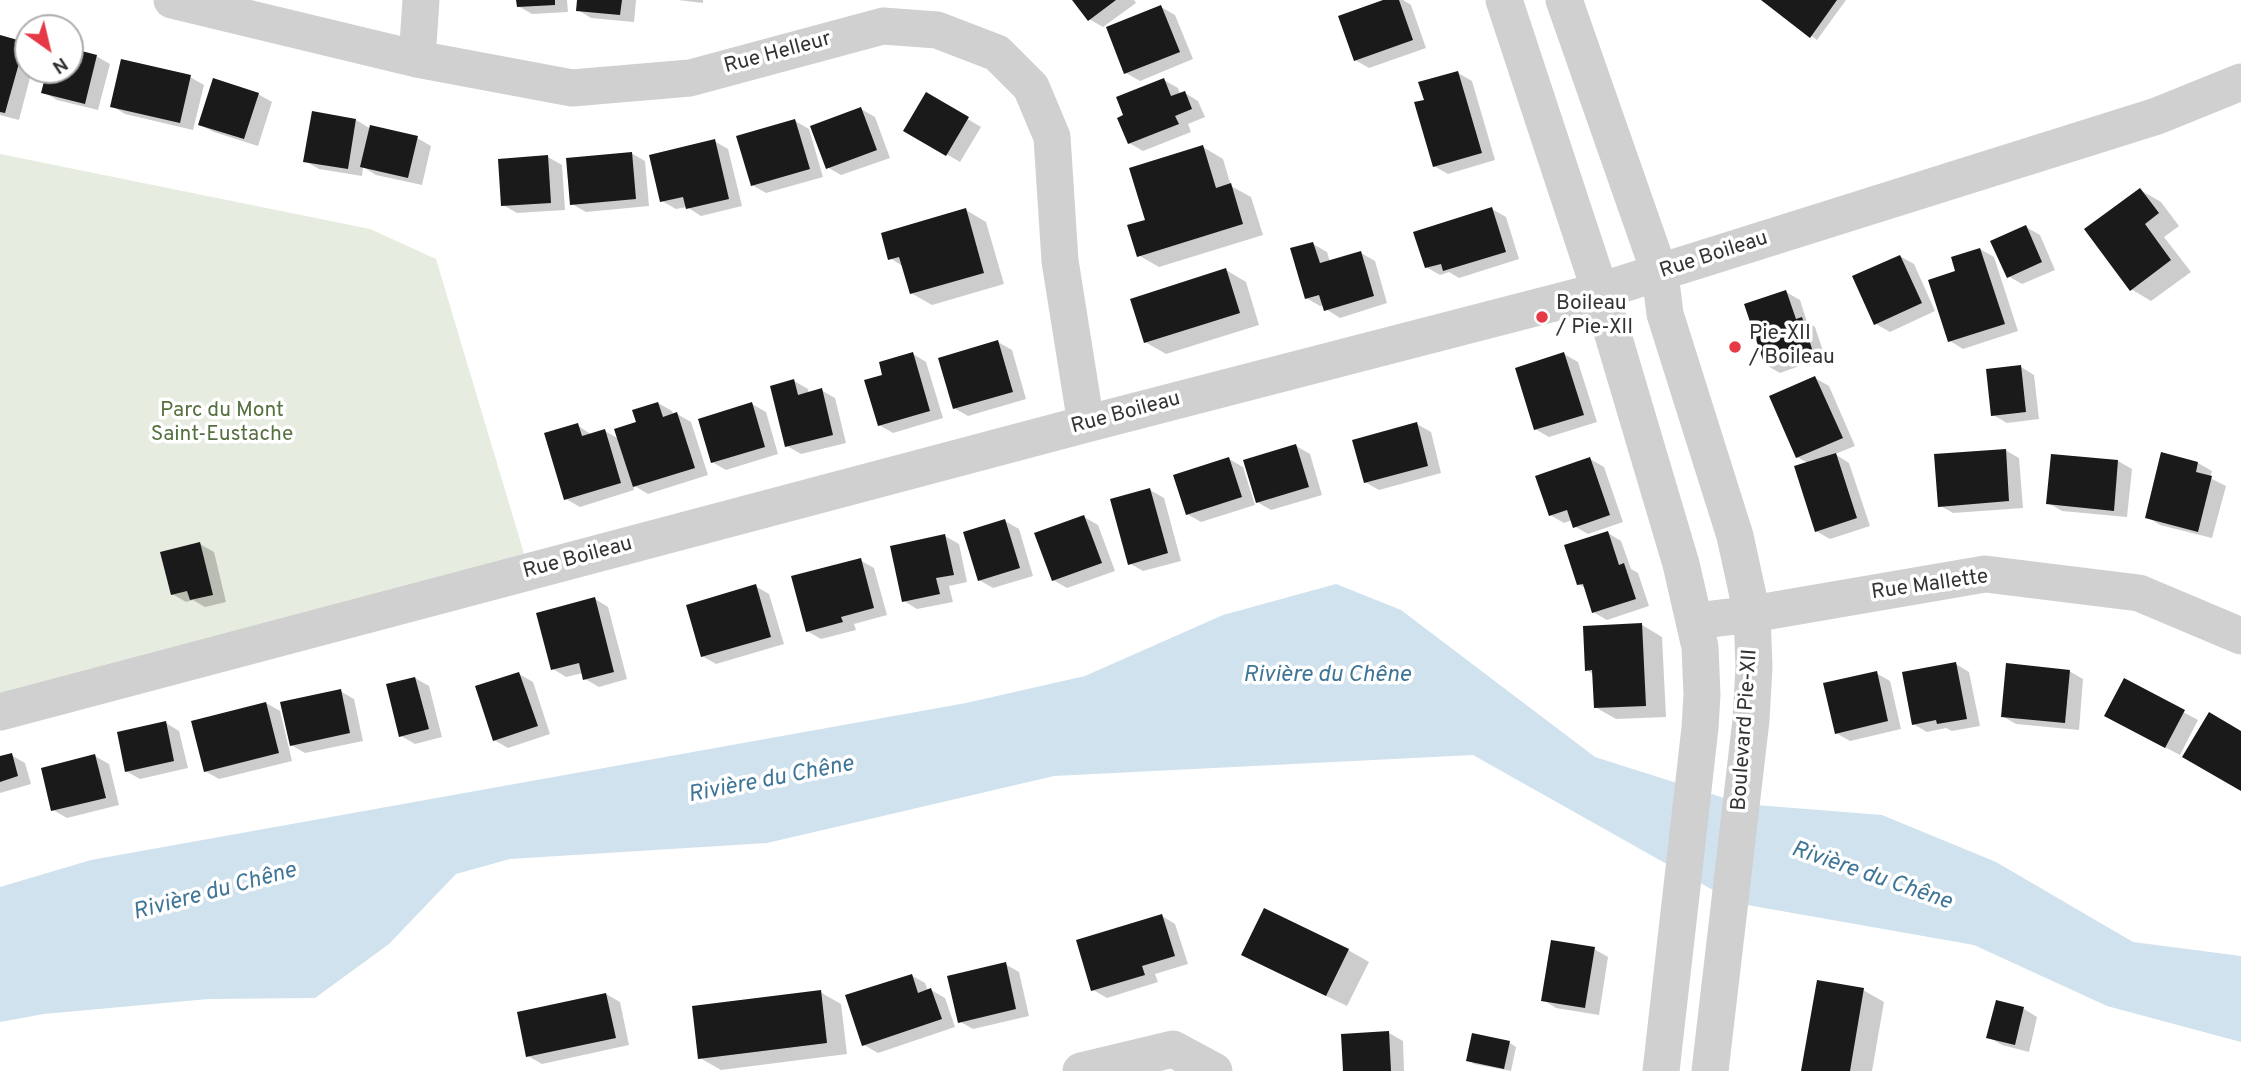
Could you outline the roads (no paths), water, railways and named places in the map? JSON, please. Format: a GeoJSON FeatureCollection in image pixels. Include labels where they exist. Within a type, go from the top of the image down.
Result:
{"type":"FeatureCollection","features":[{"type":"Feature","properties":{"kind":"street","name":"Rue Helleur"},"geometry":{"type":"LineString","coordinates":[[172,0],[417,59],[572,88],[690,78],[883,26],[937,30],[997,53],[1031,88],[1052,136],[1060,261],[1086,424]]}},
{"type":"Feature","properties":{"kind":"street"},"geometry":{"type":"LineString","coordinates":[[417,59],[421,0]]}},
{"type":"Feature","properties":{"kind":"street"},"geometry":{"type":"LineString","coordinates":[[1504,0],[1600,291],[1681,564],[1700,647],[1702,695],[1695,775],[1661,1071]]}},
{"type":"Feature","properties":{"kind":"street","name":"Boulevard Pie-XII"},"geometry":{"type":"LineString","coordinates":[[1564,0],[1660,274],[1665,314],[1735,536],[1752,614],[1753,695],[1710,1071]]}},
{"type":"Feature","properties":{"kind":"street","name":"Rue Boileau"},"geometry":{"type":"LineString","coordinates":[[0,712],[1086,424],[1600,291],[2157,116],[2241,82]]}},
{"type":"Feature","properties":{"kind":"street","name":"Rue Mallette"},"geometry":{"type":"LineString","coordinates":[[1696,621],[1985,574],[2139,593],[2241,635]]}},
{"type":"Feature","properties":{"kind":"street"},"geometry":{"type":"LineString","coordinates":[[1081,1071],[1174,1049],[1214,1071]]}},
{"type":"Feature","properties":{"kind":"water","name":"Rivière du Chêne"},"geometry":{"type":"Polygon","coordinates":[[[1336,584],[1401,610],[1595,757],[1743,804],[1882,815],[1996,862],[2133,942],[2241,956],[2241,1042],[2107,1006],[1974,945],[1736,903],[1473,755],[1054,776],[767,843],[510,859],[456,874],[389,944],[315,998],[208,999],[44,1014],[0,1022],[0,887],[91,860],[966,703],[1085,676],[1223,615],[1336,584]]]}},
{"type":"Feature","properties":{"kind":"place","name":"Boileau / Pie-XII"},"geometry":{"type":"Point","coordinates":[1542,317]}},
{"type":"Feature","properties":{"kind":"place","name":"Pie-XII / Boileau"},"geometry":{"type":"Point","coordinates":[1735,347]}},
{"type":"Feature","properties":{"kind":"park label","name":"Parc du Mont Saint-Eustache"},"geometry":{"type":"Point","coordinates":[222,424]}}]}
